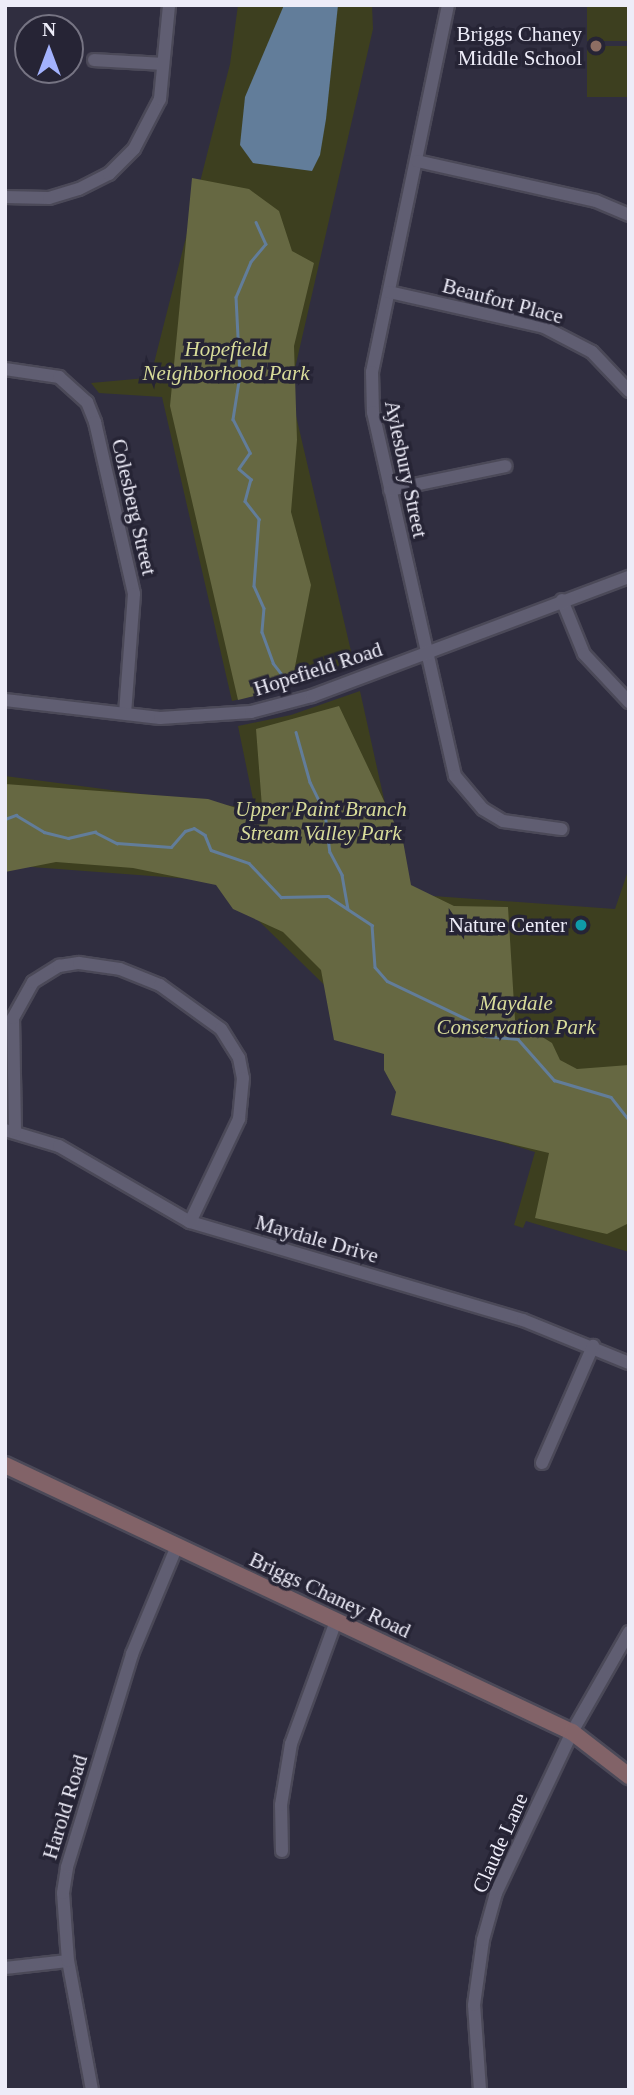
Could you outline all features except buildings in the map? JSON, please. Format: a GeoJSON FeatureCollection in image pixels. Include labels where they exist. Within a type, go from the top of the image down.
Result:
{"type":"FeatureCollection","features":[{"type":"Feature","properties":{"kind":"main road","name":"Briggs Chaney Road"},"geometry":{"type":"LineString","coordinates":[[5,1465],[572,1732],[629,1776]]}},
{"type":"Feature","properties":{"kind":"street"},"geometry":{"type":"LineString","coordinates":[[5,197],[48,198],[109,174],[134,149],[153,119],[163,64],[169,5]]}},
{"type":"Feature","properties":{"kind":"street","name":"Aylesbury Street"},"geometry":{"type":"LineString","coordinates":[[448,5],[371,392],[449,755],[463,788],[483,809],[503,821],[561,829]]}},
{"type":"Feature","properties":{"kind":"street"},"geometry":{"type":"LineString","coordinates":[[94,60],[163,64]]}},
{"type":"Feature","properties":{"kind":"street"},"geometry":{"type":"LineString","coordinates":[[417,161],[596,201],[629,215]]}},
{"type":"Feature","properties":{"kind":"street","name":"Beaufort Place"},"geometry":{"type":"LineString","coordinates":[[389,292],[544,327],[592,352],[629,391]]}},
{"type":"Feature","properties":{"kind":"street","name":"Colesberg Street"},"geometry":{"type":"LineString","coordinates":[[5,369],[59,377],[86,402],[95,422],[134,594],[125,715]]}},
{"type":"Feature","properties":{"kind":"street"},"geometry":{"type":"LineString","coordinates":[[390,490],[506,466]]}},
{"type":"Feature","properties":{"kind":"street","name":"Hopefield Road"},"geometry":{"type":"LineString","coordinates":[[5,700],[125,715],[190,718],[251,712],[312,696],[629,577]]}},
{"type":"Feature","properties":{"kind":"street"},"geometry":{"type":"LineString","coordinates":[[562,600],[583,654],[629,702]]}},
{"type":"Feature","properties":{"kind":"street"},"geometry":{"type":"LineString","coordinates":[[10,1131],[13,1018],[33,982],[59,966],[79,963],[120,970],[160,985],[220,1029],[239,1058],[243,1078],[239,1119],[190,1222]]}},
{"type":"Feature","properties":{"kind":"street","name":"Maydale Drive"},"geometry":{"type":"LineString","coordinates":[[10,1131],[59,1146],[190,1222],[523,1320],[593,1346],[629,1363]]}},
{"type":"Feature","properties":{"kind":"street"},"geometry":{"type":"LineString","coordinates":[[542,1463],[593,1346]]}},
{"type":"Feature","properties":{"kind":"street","name":"Harold Road"},"geometry":{"type":"LineString","coordinates":[[92,2090],[68,1961],[63,1893],[66,1867],[132,1654],[177,1546]]}},
{"type":"Feature","properties":{"kind":"street"},"geometry":{"type":"LineString","coordinates":[[282,1851],[281,1805],[291,1744],[336,1621]]}},
{"type":"Feature","properties":{"kind":"street","name":"Claude Lane"},"geometry":{"type":"LineString","coordinates":[[481,2090],[474,2005],[483,1940],[496,1893],[572,1732],[629,1632]]}},
{"type":"Feature","properties":{"kind":"street"},"geometry":{"type":"LineString","coordinates":[[5,1968],[68,1961]]}},
{"type":"Feature","properties":{"kind":"green space"},"geometry":{"type":"Polygon","coordinates":[[[238,5],[372,5],[373,29],[290,390],[354,664],[295,686],[232,701],[162,397],[99,393],[91,383],[157,377],[154,363],[230,64],[238,5]]]}},
{"type":"Feature","properties":{"kind":"green space"},"geometry":{"type":"Polygon","coordinates":[[[587,5],[629,5],[629,41],[587,41],[587,5]]]}},
{"type":"Feature","properties":{"kind":"green space"},"geometry":{"type":"Polygon","coordinates":[[[587,46],[629,46],[629,97],[587,97],[587,46]]]}},
{"type":"Feature","properties":{"kind":"green space","name":"Hopefield Neighborhood Park"},"geometry":{"type":"Polygon","coordinates":[[[192,178],[249,189],[279,211],[292,251],[314,263],[294,346],[297,440],[291,512],[311,585],[291,687],[238,700],[170,406],[192,178]]]}},
{"type":"Feature","properties":{"kind":"green space","name":"Maydale Conservation Park"},"geometry":{"type":"Polygon","coordinates":[[[360,691],[405,894],[615,909],[629,868],[629,1252],[526,1221],[523,1228],[514,1225],[535,1152],[432,1121],[439,1097],[218,881],[5,865],[5,776],[255,809],[238,726],[291,715],[360,691]]]}},
{"type":"Feature","properties":{"kind":"green space","name":"Upper Paint Branch Stream Valley Park"},"geometry":{"type":"Polygon","coordinates":[[[339,706],[403,841],[411,885],[454,906],[508,907],[515,1020],[552,1043],[560,1060],[577,1069],[629,1065],[629,1223],[607,1234],[535,1218],[549,1153],[391,1115],[396,1092],[384,1070],[384,1054],[334,1040],[321,970],[283,932],[233,909],[216,885],[133,868],[56,862],[5,872],[5,784],[208,799],[255,814],[262,807],[256,729],[339,706]]]}},
{"type":"Feature","properties":{"kind":"water"},"geometry":{"type":"Polygon","coordinates":[[[284,5],[338,5],[326,119],[320,155],[312,171],[253,163],[240,145],[245,97],[284,5]]]}},
{"type":"Feature","properties":{"kind":"waterway"},"geometry":{"type":"LineString","coordinates":[[256,222],[266,244],[251,262],[236,297],[240,375],[233,419],[250,453],[239,469],[251,479],[245,501],[259,519],[254,586],[264,608],[262,632],[273,663],[283,676]]}},
{"type":"Feature","properties":{"kind":"waterway"},"geometry":{"type":"LineString","coordinates":[[296,732],[310,782],[325,813],[330,852],[342,875],[348,908]]}},
{"type":"Feature","properties":{"kind":"waterway"},"geometry":{"type":"LineString","coordinates":[[5,819],[16,815],[44,832],[68,838],[95,832],[117,843],[171,847],[185,831],[194,828],[205,835],[211,850],[249,863],[281,897],[328,896],[372,925],[375,967],[387,981],[473,1022],[485,1036],[518,1039],[554,1080],[611,1097],[629,1120]]}},
{"type":"Feature","properties":{"kind":"place","name":"Briggs Chaney Middle School"},"geometry":{"type":"Point","coordinates":[596,46]}},
{"type":"Feature","properties":{"kind":"place","name":"Nature Center"},"geometry":{"type":"Point","coordinates":[581,925]}}]}
